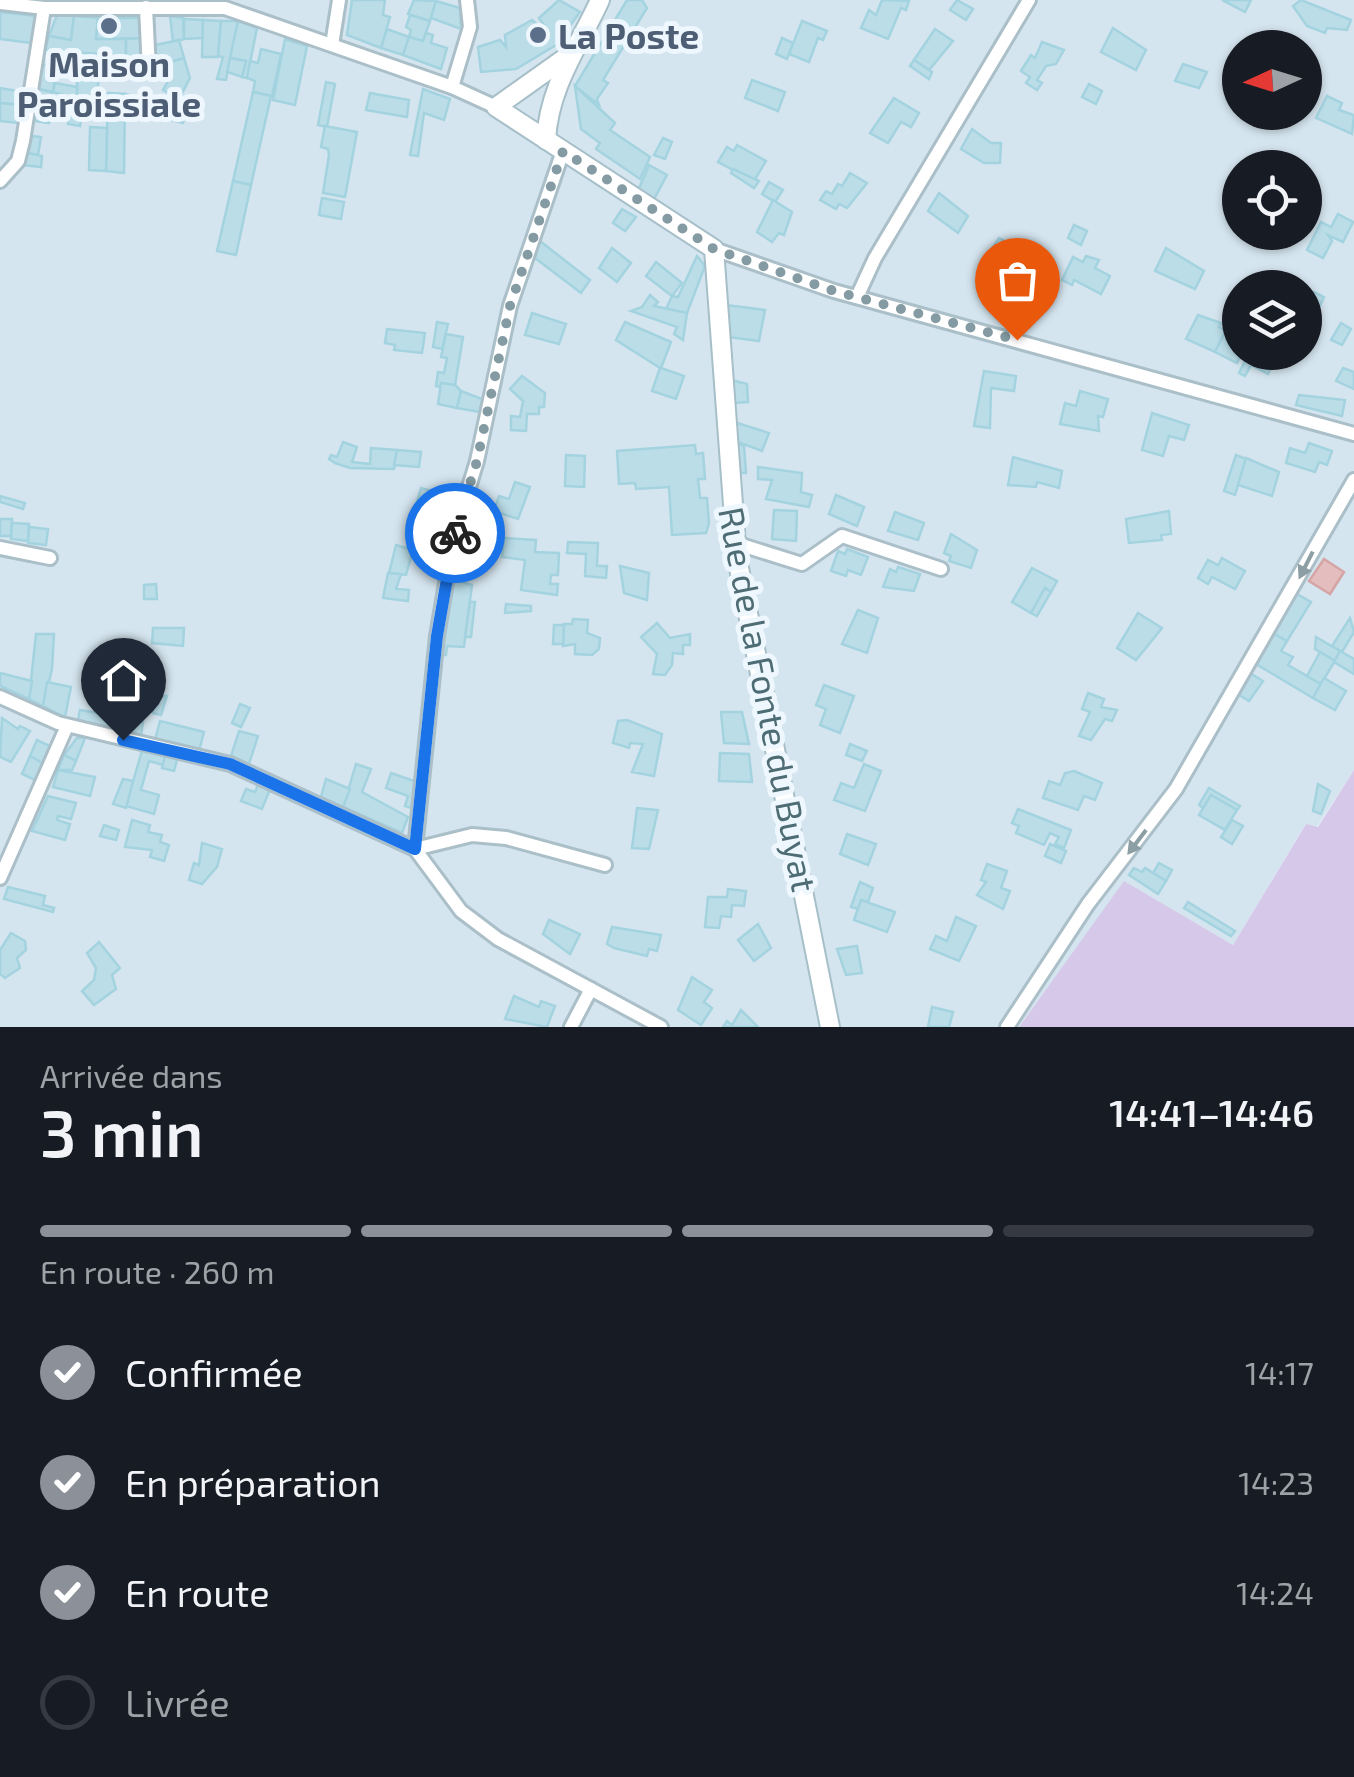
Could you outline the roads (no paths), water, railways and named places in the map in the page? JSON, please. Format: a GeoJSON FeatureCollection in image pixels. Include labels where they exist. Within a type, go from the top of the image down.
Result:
{"type":"FeatureCollection","features":[{"type":"Feature","properties":{"kind":"street"},"geometry":{"type":"LineString","coordinates":[[332,45],[338,0]]}},
{"type":"Feature","properties":{"kind":"street"},"geometry":{"type":"LineString","coordinates":[[452,87],[470,27],[467,0]]}},
{"type":"Feature","properties":{"kind":"street"},"geometry":{"type":"LineString","coordinates":[[514,118],[542,104],[554,89],[600,0]]}},
{"type":"Feature","properties":{"kind":"street"},"geometry":{"type":"LineString","coordinates":[[857,297],[875,258],[1029,0]]}},
{"type":"Feature","properties":{"kind":"street"},"geometry":{"type":"LineString","coordinates":[[0,3],[44,8],[99,3],[224,8],[452,87],[496,108],[714,249],[857,297],[1354,434]]}},
{"type":"Feature","properties":{"kind":"street"},"geometry":{"type":"LineString","coordinates":[[146,7],[148,71]]}},
{"type":"Feature","properties":{"kind":"street"},"geometry":{"type":"LineString","coordinates":[[0,181],[18,161],[24,140],[44,8]]}},
{"type":"Feature","properties":{"kind":"street"},"geometry":{"type":"LineString","coordinates":[[496,108],[572,53]]}},
{"type":"Feature","properties":{"kind":"street"},"geometry":{"type":"LineString","coordinates":[[546,140],[554,89]]}},
{"type":"Feature","properties":{"kind":"street"},"geometry":{"type":"LineString","coordinates":[[415,849],[437,636],[454,536],[477,461],[510,306],[563,151]]}},
{"type":"Feature","properties":{"kind":"street","name":"Rue de la Fonte du Buyat"},"geometry":{"type":"LineString","coordinates":[[714,249],[735,543],[830,1027]]}},
{"type":"Feature","properties":{"kind":"street"},"geometry":{"type":"LineString","coordinates":[[1007,1027],[1088,904],[1176,789],[1354,480]]}},
{"type":"Feature","properties":{"kind":"street"},"geometry":{"type":"LineString","coordinates":[[735,543],[802,564],[842,536],[941,569]]}},
{"type":"Feature","properties":{"kind":"street"},"geometry":{"type":"LineString","coordinates":[[0,548],[50,558]]}},
{"type":"Feature","properties":{"kind":"street"},"geometry":{"type":"LineString","coordinates":[[0,698],[67,726],[230,764],[415,849],[462,911],[498,939],[661,1027]]}},
{"type":"Feature","properties":{"kind":"street"},"geometry":{"type":"LineString","coordinates":[[0,878],[67,726]]}},
{"type":"Feature","properties":{"kind":"street"},"geometry":{"type":"LineString","coordinates":[[415,849],[472,835],[506,838],[606,865]]}},
{"type":"Feature","properties":{"kind":"street"},"geometry":{"type":"LineString","coordinates":[[571,1027],[591,990]]}},
{"type":"Feature","properties":{"kind":"place","name":"Maison Paroissiale"},"geometry":{"type":"Point","coordinates":[109,26]}},
{"type":"Feature","properties":{"kind":"place","name":"La Poste"},"geometry":{"type":"Point","coordinates":[538,35]}}]}
